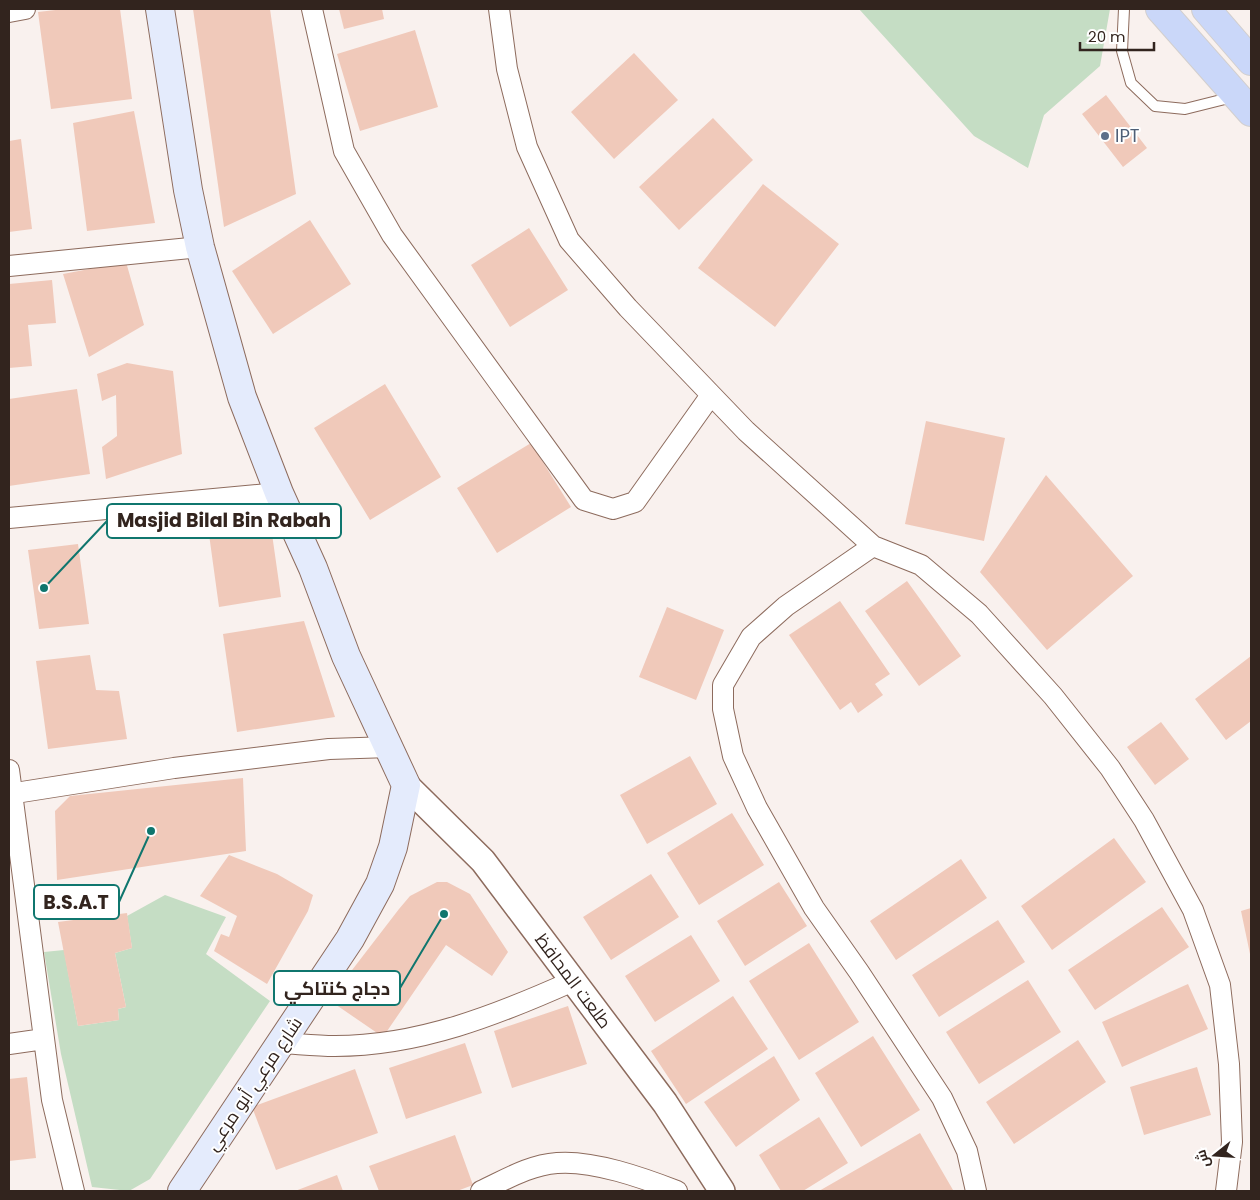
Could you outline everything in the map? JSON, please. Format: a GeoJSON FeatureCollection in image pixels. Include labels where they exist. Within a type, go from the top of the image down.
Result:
{"type":"FeatureCollection","features":[{"type":"Feature","properties":{"kind":"main road"},"geometry":{"type":"LineString","coordinates":[[160,9],[188,190],[200,247],[242,396],[279,493],[313,568],[346,656],[390,747],[406,786]]}},
{"type":"Feature","properties":{"kind":"main road"},"geometry":{"type":"LineString","coordinates":[[1160,9],[1244,104]]}},
{"type":"Feature","properties":{"kind":"main road"},"geometry":{"type":"LineString","coordinates":[[1206,9],[1251,61]]}},
{"type":"Feature","properties":{"kind":"main road","name":"شارع مرعي أبو مرعي"},"geometry":{"type":"LineString","coordinates":[[182,1191],[350,939],[380,884],[393,847],[406,786]]}},
{"type":"Feature","properties":{"kind":"street"},"geometry":{"type":"LineString","coordinates":[[9,12],[26,9]]}},
{"type":"Feature","properties":{"kind":"street"},"geometry":{"type":"LineString","coordinates":[[312,9],[344,151],[392,235],[584,500],[613,509],[635,502],[711,395]]}},
{"type":"Feature","properties":{"kind":"street"},"geometry":{"type":"LineString","coordinates":[[499,9],[507,69],[527,147],[569,240],[628,308],[746,431],[873,546],[921,565],[979,614],[1053,696],[1110,768],[1153,836],[1193,910],[1220,985],[1229,1064],[1232,1142],[1226,1191]]}},
{"type":"Feature","properties":{"kind":"street"},"geometry":{"type":"LineString","coordinates":[[9,266],[200,247]]}},
{"type":"Feature","properties":{"kind":"street"},"geometry":{"type":"LineString","coordinates":[[9,518],[279,493]]}},
{"type":"Feature","properties":{"kind":"street"},"geometry":{"type":"LineString","coordinates":[[873,546],[786,606],[751,637],[723,685],[723,709],[733,756],[757,808],[814,908],[860,972],[942,1098],[968,1151],[976,1191]]}},
{"type":"Feature","properties":{"kind":"street"},"geometry":{"type":"LineString","coordinates":[[10,794],[174,768],[329,749],[390,747]]}},
{"type":"Feature","properties":{"kind":"street"},"geometry":{"type":"LineString","coordinates":[[9,770],[10,794],[52,1100],[74,1191]]}},
{"type":"Feature","properties":{"kind":"street","name":"طلعت المحافظ"},"geometry":{"type":"LineString","coordinates":[[406,786],[483,861],[665,1103],[722,1191]]}},
{"type":"Feature","properties":{"kind":"street"},"geometry":{"type":"LineString","coordinates":[[281,1043],[335,1046],[386,1042],[438,1033],[484,1019],[573,981]]}},
{"type":"Feature","properties":{"kind":"street"},"geometry":{"type":"LineString","coordinates":[[9,1044],[44,1039]]}},
{"type":"Feature","properties":{"kind":"street"},"geometry":{"type":"LineString","coordinates":[[481,1191],[523,1170],[557,1163],[584,1165],[637,1176],[677,1191]]}},
{"type":"Feature","properties":{"kind":"lane"},"geometry":{"type":"LineString","coordinates":[[1124,9],[1122,51],[1131,83],[1155,106],[1185,109],[1244,104]]}},
{"type":"Feature","properties":{"kind":"green space"},"geometry":{"type":"Polygon","coordinates":[[[859,9],[1110,9],[1100,66],[1044,115],[1028,168],[974,136],[859,9]]]}},
{"type":"Feature","properties":{"kind":"green space"},"geometry":{"type":"Polygon","coordinates":[[[165,895],[226,917],[206,954],[270,1001],[150,1179],[129,1191],[92,1187],[61,1054],[44,952],[64,950],[78,1026],[119,1020],[118,1009],[126,1007],[115,953],[132,948],[127,916],[165,895]]]}},
{"type":"Feature","properties":{"kind":"building"},"geometry":{"type":"Polygon","coordinates":[[[64,9],[120,9],[132,99],[51,109],[38,12],[64,9]]]}},
{"type":"Feature","properties":{"kind":"building"},"geometry":{"type":"Polygon","coordinates":[[[193,9],[270,9],[296,194],[224,227],[193,9]]]}},
{"type":"Feature","properties":{"kind":"building"},"geometry":{"type":"Polygon","coordinates":[[[339,9],[382,9],[384,19],[344,29],[339,9]]]}},
{"type":"Feature","properties":{"kind":"building"},"geometry":{"type":"Polygon","coordinates":[[[415,30],[438,107],[360,131],[337,54],[415,30]]]}},
{"type":"Feature","properties":{"kind":"building"},"geometry":{"type":"Polygon","coordinates":[[[634,53],[678,100],[614,159],[571,112],[634,53]]]}},
{"type":"Feature","properties":{"kind":"building"},"geometry":{"type":"Polygon","coordinates":[[[1106,95],[1147,148],[1123,167],[1082,114],[1106,95]]]}},
{"type":"Feature","properties":{"kind":"building"},"geometry":{"type":"Polygon","coordinates":[[[134,111],[155,223],[87,231],[73,123],[134,111]]]}},
{"type":"Feature","properties":{"kind":"building"},"geometry":{"type":"Polygon","coordinates":[[[713,118],[753,160],[679,230],[639,187],[713,118]]]}},
{"type":"Feature","properties":{"kind":"building"},"geometry":{"type":"Polygon","coordinates":[[[21,139],[32,229],[9,232],[9,141],[21,139]]]}},
{"type":"Feature","properties":{"kind":"building"},"geometry":{"type":"Polygon","coordinates":[[[763,184],[839,244],[775,327],[698,268],[763,184]]]}},
{"type":"Feature","properties":{"kind":"building"},"geometry":{"type":"Polygon","coordinates":[[[310,220],[351,284],[273,334],[232,271],[310,220]]]}},
{"type":"Feature","properties":{"kind":"building"},"geometry":{"type":"Polygon","coordinates":[[[529,228],[568,290],[510,327],[471,265],[529,228]]]}},
{"type":"Feature","properties":{"kind":"building"},"geometry":{"type":"Polygon","coordinates":[[[126,262],[144,325],[89,357],[63,274],[126,262]]]}},
{"type":"Feature","properties":{"kind":"building"},"geometry":{"type":"Polygon","coordinates":[[[52,280],[56,323],[28,325],[32,366],[9,368],[9,284],[52,280]]]}},
{"type":"Feature","properties":{"kind":"building"},"geometry":{"type":"Polygon","coordinates":[[[127,363],[173,371],[182,454],[106,479],[102,447],[117,436],[116,395],[102,401],[97,374],[127,363]]]}},
{"type":"Feature","properties":{"kind":"building"},"geometry":{"type":"Polygon","coordinates":[[[385,384],[441,477],[370,520],[314,428],[385,384]]]}},
{"type":"Feature","properties":{"kind":"building"},"geometry":{"type":"Polygon","coordinates":[[[77,389],[90,474],[9,486],[9,399],[77,389]]]}},
{"type":"Feature","properties":{"kind":"building"},"geometry":{"type":"Polygon","coordinates":[[[926,421],[1005,438],[984,541],[905,524],[926,421]]]}},
{"type":"Feature","properties":{"kind":"building"},"geometry":{"type":"Polygon","coordinates":[[[531,443],[571,507],[497,553],[457,488],[531,443]]]}},
{"type":"Feature","properties":{"kind":"building"},"geometry":{"type":"Polygon","coordinates":[[[1046,475],[1133,576],[1047,650],[980,572],[1046,475]]]}},
{"type":"Feature","properties":{"kind":"building"},"geometry":{"type":"Polygon","coordinates":[[[270,520],[281,597],[219,607],[208,527],[270,520]]]}},
{"type":"Feature","properties":{"kind":"building"},"geometry":{"type":"Polygon","coordinates":[[[78,544],[89,624],[39,629],[28,550],[78,544]]]}},
{"type":"Feature","properties":{"kind":"building"},"geometry":{"type":"Polygon","coordinates":[[[907,581],[961,656],[919,686],[865,611],[907,581]]]}},
{"type":"Feature","properties":{"kind":"building"},"geometry":{"type":"Polygon","coordinates":[[[840,601],[890,674],[875,684],[883,695],[858,713],[851,702],[840,710],[789,635],[840,601]]]}},
{"type":"Feature","properties":{"kind":"building"},"geometry":{"type":"Polygon","coordinates":[[[667,607],[724,630],[696,700],[639,677],[667,607]]]}},
{"type":"Feature","properties":{"kind":"building"},"geometry":{"type":"Polygon","coordinates":[[[304,621],[335,717],[237,732],[223,634],[304,621]]]}},
{"type":"Feature","properties":{"kind":"building"},"geometry":{"type":"Polygon","coordinates":[[[90,655],[96,690],[119,691],[127,739],[48,749],[36,661],[90,655]]]}},
{"type":"Feature","properties":{"kind":"building"},"geometry":{"type":"Polygon","coordinates":[[[1251,656],[1251,721],[1226,740],[1195,699],[1251,656]]]}},
{"type":"Feature","properties":{"kind":"building"},"geometry":{"type":"Polygon","coordinates":[[[1161,722],[1189,759],[1155,785],[1127,747],[1161,722]]]}},
{"type":"Feature","properties":{"kind":"building"},"geometry":{"type":"Polygon","coordinates":[[[690,756],[717,804],[647,844],[620,795],[690,756]]]}},
{"type":"Feature","properties":{"kind":"building"},"geometry":{"type":"Polygon","coordinates":[[[243,778],[246,851],[57,880],[55,811],[70,796],[243,778]]]}},
{"type":"Feature","properties":{"kind":"building"},"geometry":{"type":"Polygon","coordinates":[[[732,813],[764,865],[699,905],[667,853],[732,813]]]}},
{"type":"Feature","properties":{"kind":"building"},"geometry":{"type":"Polygon","coordinates":[[[1114,838],[1146,882],[1052,950],[1021,906],[1114,838]]]}},
{"type":"Feature","properties":{"kind":"building"},"geometry":{"type":"Polygon","coordinates":[[[229,855],[277,874],[313,895],[308,911],[267,984],[214,951],[221,934],[229,937],[237,916],[200,896],[229,855]]]}},
{"type":"Feature","properties":{"kind":"building"},"geometry":{"type":"Polygon","coordinates":[[[961,859],[987,898],[896,960],[870,921],[961,859]]]}},
{"type":"Feature","properties":{"kind":"building"},"geometry":{"type":"Polygon","coordinates":[[[651,874],[679,917],[611,960],[583,917],[651,874]]]}},
{"type":"Feature","properties":{"kind":"building"},"geometry":{"type":"Polygon","coordinates":[[[437,882],[447,882],[470,894],[508,952],[492,976],[446,945],[383,1037],[329,1000],[410,896],[437,882]]]}},
{"type":"Feature","properties":{"kind":"building"},"geometry":{"type":"Polygon","coordinates":[[[779,882],[807,926],[745,966],[717,921],[779,882]]]}},
{"type":"Feature","properties":{"kind":"building"},"geometry":{"type":"Polygon","coordinates":[[[1162,907],[1189,947],[1095,1010],[1068,970],[1162,907]]]}},
{"type":"Feature","properties":{"kind":"building"},"geometry":{"type":"Polygon","coordinates":[[[1251,908],[1251,953],[1250,954],[1241,911],[1251,908]]]}},
{"type":"Feature","properties":{"kind":"building"},"geometry":{"type":"Polygon","coordinates":[[[127,913],[132,948],[115,953],[126,1007],[118,1009],[119,1020],[78,1026],[58,922],[127,913]]]}},
{"type":"Feature","properties":{"kind":"building"},"geometry":{"type":"Polygon","coordinates":[[[998,920],[1025,962],[939,1017],[912,975],[998,920]]]}},
{"type":"Feature","properties":{"kind":"building"},"geometry":{"type":"Polygon","coordinates":[[[691,935],[720,981],[655,1022],[625,976],[691,935]]]}},
{"type":"Feature","properties":{"kind":"building"},"geometry":{"type":"Polygon","coordinates":[[[809,943],[859,1022],[799,1060],[749,981],[809,943]]]}},
{"type":"Feature","properties":{"kind":"building"},"geometry":{"type":"Polygon","coordinates":[[[1028,980],[1061,1032],[979,1084],[946,1032],[1028,980]]]}},
{"type":"Feature","properties":{"kind":"building"},"geometry":{"type":"Polygon","coordinates":[[[1188,984],[1208,1029],[1122,1067],[1102,1022],[1188,984]]]}},
{"type":"Feature","properties":{"kind":"building"},"geometry":{"type":"Polygon","coordinates":[[[733,996],[768,1049],[686,1104],[651,1051],[733,996]]]}},
{"type":"Feature","properties":{"kind":"building"},"geometry":{"type":"Polygon","coordinates":[[[568,1006],[587,1064],[512,1088],[494,1031],[568,1006]]]}},
{"type":"Feature","properties":{"kind":"building"},"geometry":{"type":"Polygon","coordinates":[[[873,1036],[920,1110],[861,1147],[815,1073],[873,1036]]]}},
{"type":"Feature","properties":{"kind":"building"},"geometry":{"type":"Polygon","coordinates":[[[1078,1040],[1106,1082],[1014,1144],[986,1102],[1078,1040]]]}},
{"type":"Feature","properties":{"kind":"building"},"geometry":{"type":"Polygon","coordinates":[[[465,1043],[482,1093],[406,1119],[389,1068],[465,1043]]]}},
{"type":"Feature","properties":{"kind":"building"},"geometry":{"type":"Polygon","coordinates":[[[774,1056],[800,1100],[736,1147],[704,1102],[774,1056]]]}},
{"type":"Feature","properties":{"kind":"building"},"geometry":{"type":"Polygon","coordinates":[[[1197,1067],[1211,1115],[1144,1135],[1130,1087],[1197,1067]]]}},
{"type":"Feature","properties":{"kind":"building"},"geometry":{"type":"Polygon","coordinates":[[[355,1069],[378,1133],[276,1170],[252,1107],[355,1069]]]}},
{"type":"Feature","properties":{"kind":"building"},"geometry":{"type":"Polygon","coordinates":[[[27,1077],[36,1158],[9,1161],[9,1079],[27,1077]]]}},
{"type":"Feature","properties":{"kind":"building"},"geometry":{"type":"Polygon","coordinates":[[[819,1117],[848,1163],[803,1191],[781,1191],[759,1155],[819,1117]]]}},
{"type":"Feature","properties":{"kind":"building"},"geometry":{"type":"Polygon","coordinates":[[[920,1133],[953,1190],[819,1191],[920,1133]]]}},
{"type":"Feature","properties":{"kind":"building"},"geometry":{"type":"Polygon","coordinates":[[[455,1135],[473,1185],[457,1191],[379,1191],[369,1166],[455,1135]]]}},
{"type":"Feature","properties":{"kind":"building"},"geometry":{"type":"Polygon","coordinates":[[[337,1175],[343,1191],[295,1191],[337,1175]]]}},
{"type":"Feature","properties":{"kind":"place","name":"IPT"},"geometry":{"type":"Point","coordinates":[1105,136]}},
{"type":"Feature","properties":{"kind":"place","name":"Masjid Bilal Bin Rabah"},"geometry":{"type":"Point","coordinates":[44,588]}},
{"type":"Feature","properties":{"kind":"place","name":"B.S.A.T"},"geometry":{"type":"Point","coordinates":[151,831]}},
{"type":"Feature","properties":{"kind":"place","name":"دجاج كنتاكي"},"geometry":{"type":"Point","coordinates":[444,914]}}]}
